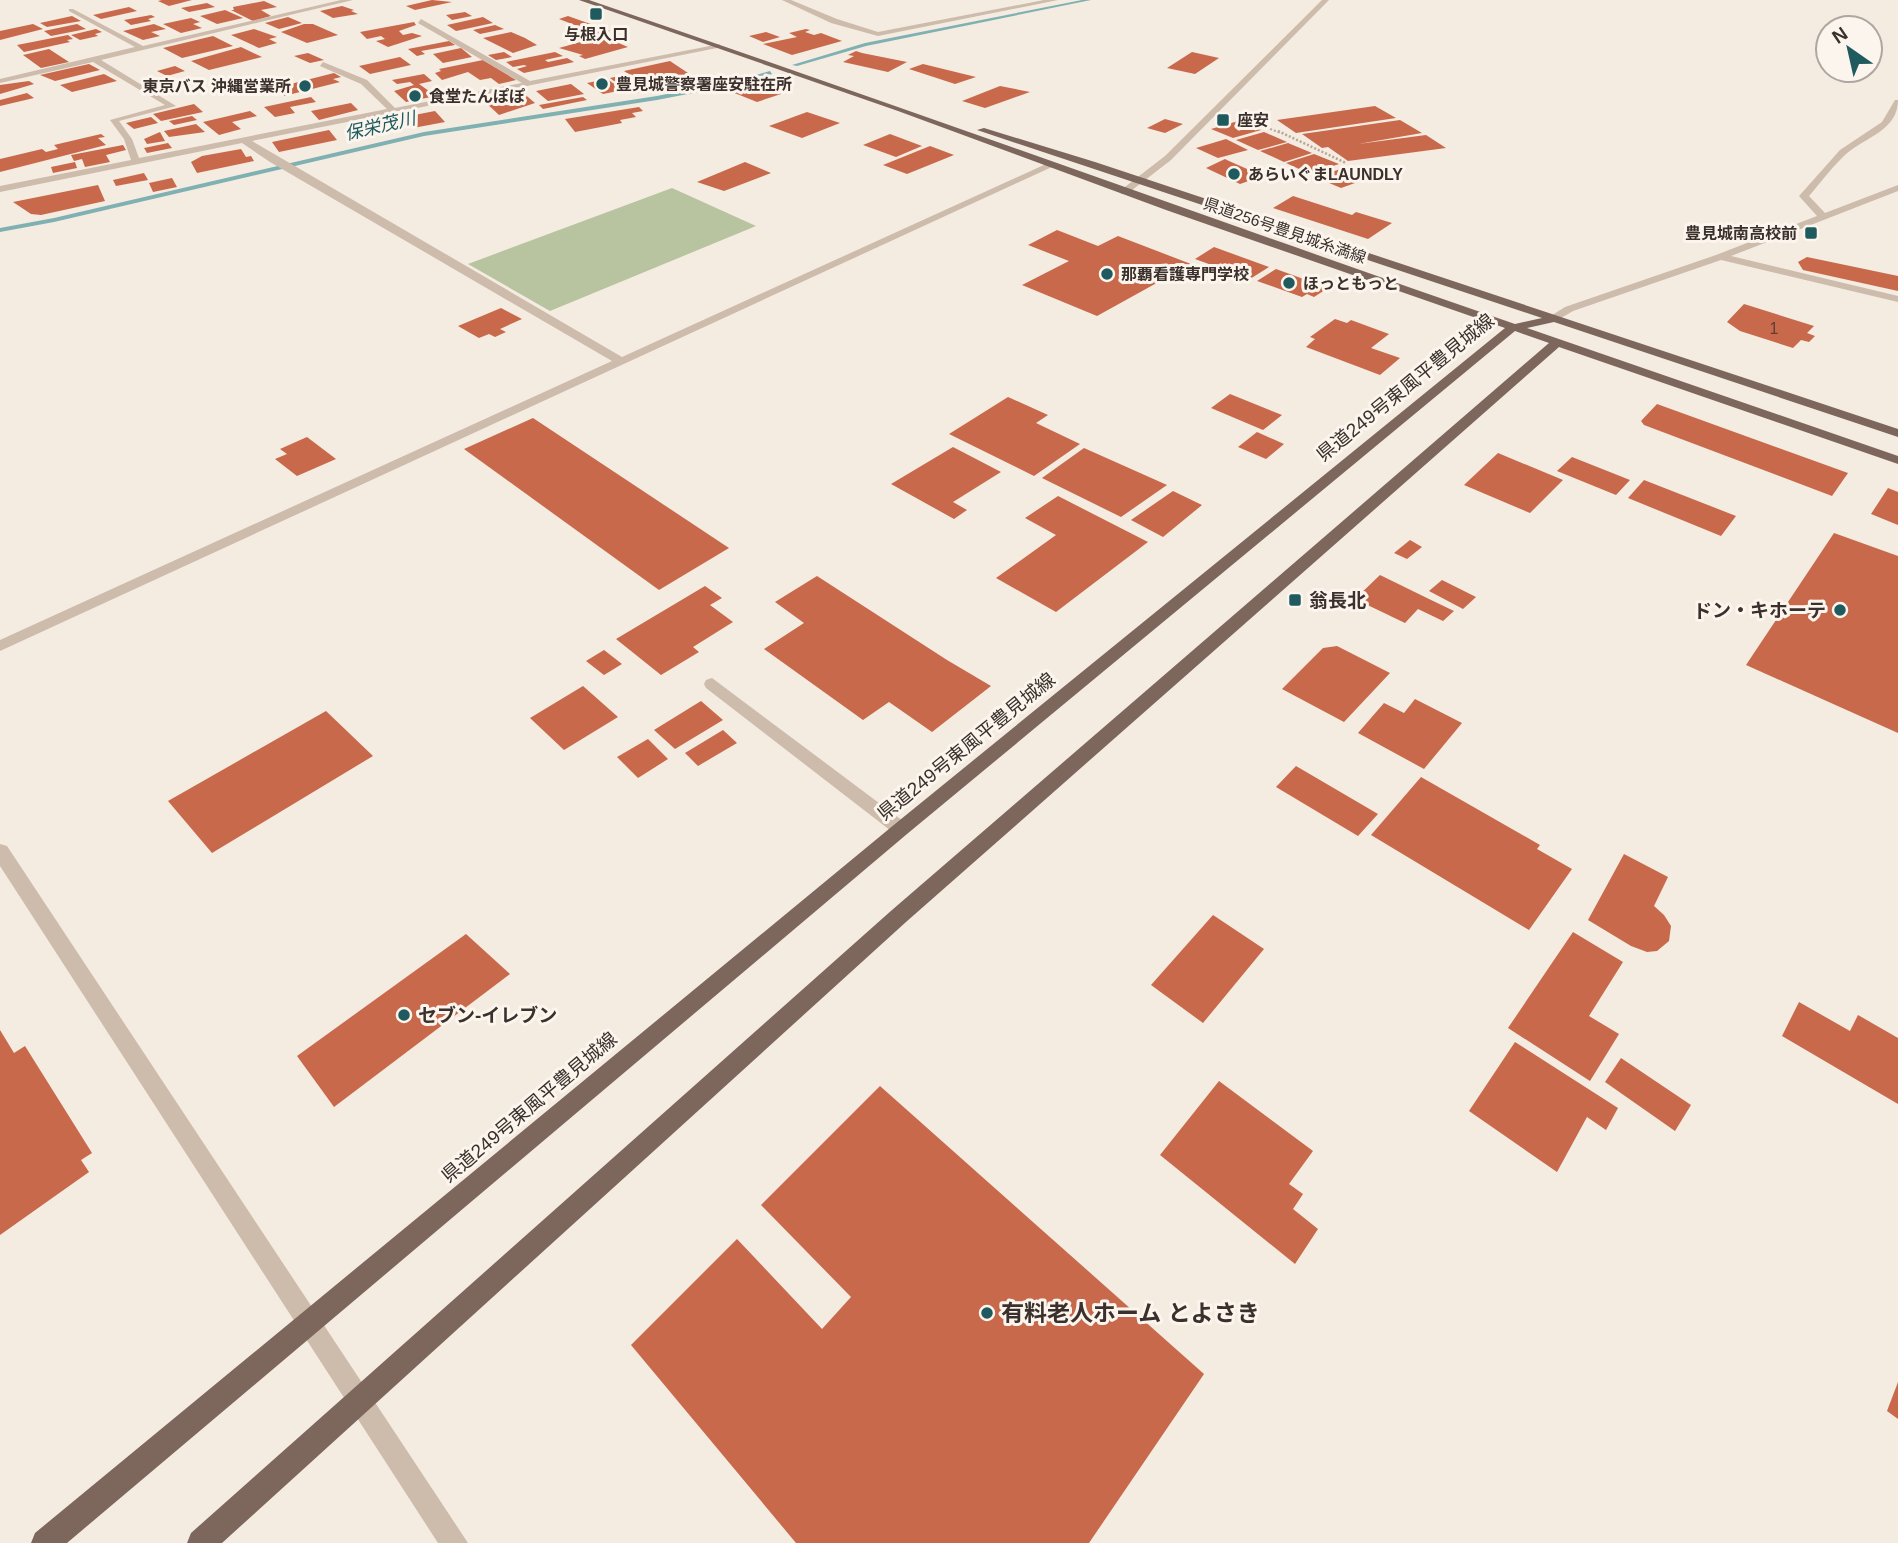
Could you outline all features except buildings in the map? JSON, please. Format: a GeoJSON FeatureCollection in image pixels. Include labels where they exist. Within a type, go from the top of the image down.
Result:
{"type":"FeatureCollection","features":[{"type":"Feature","properties":{"kind":"main road","name":"県道256号豊見城糸満線"},"geometry":{"type":"LineString","coordinates":[[582,0],[901,109],[1049,166],[1898,460]]}},
{"type":"Feature","properties":{"kind":"main road","name":"県道256号豊見城糸満線"},"geometry":{"type":"LineString","coordinates":[[901,109],[1003,135],[1898,433]]}},
{"type":"Feature","properties":{"kind":"main road","name":"県道249号東風平豊見城線"},"geometry":{"type":"LineString","coordinates":[[45,1543],[901,829],[1513,328],[1552,319]]}},
{"type":"Feature","properties":{"kind":"main road"},"geometry":{"type":"LineString","coordinates":[[201,1543],[899,916],[1556,342],[1552,319]]}},
{"type":"Feature","properties":{"kind":"street"},"geometry":{"type":"LineString","coordinates":[[0,81],[349,0]]}},
{"type":"Feature","properties":{"kind":"street"},"geometry":{"type":"LineString","coordinates":[[785,0],[834,21],[878,34],[1055,0]]}},
{"type":"Feature","properties":{"kind":"street"},"geometry":{"type":"LineString","coordinates":[[1124,192],[1168,158],[1326,0]]}},
{"type":"Feature","properties":{"kind":"street"},"geometry":{"type":"LineString","coordinates":[[71,10],[142,48]]}},
{"type":"Feature","properties":{"kind":"street"},"geometry":{"type":"LineString","coordinates":[[421,21],[530,84]]}},
{"type":"Feature","properties":{"kind":"street"},"geometry":{"type":"LineString","coordinates":[[0,189],[717,46]]}},
{"type":"Feature","properties":{"kind":"street"},"geometry":{"type":"LineString","coordinates":[[94,59],[172,106],[114,120],[128,139],[136,162]]}},
{"type":"Feature","properties":{"kind":"street"},"geometry":{"type":"LineString","coordinates":[[323,64],[364,82],[393,111]]}},
{"type":"Feature","properties":{"kind":"street"},"geometry":{"type":"LineString","coordinates":[[1822,215],[1804,196],[1843,152],[1885,124],[1898,102]]}},
{"type":"Feature","properties":{"kind":"street"},"geometry":{"type":"LineString","coordinates":[[245,141],[622,362]]}},
{"type":"Feature","properties":{"kind":"street"},"geometry":{"type":"LineString","coordinates":[[0,646],[1049,166]]}},
{"type":"Feature","properties":{"kind":"street"},"geometry":{"type":"LineString","coordinates":[[1552,319],[1569,309],[1720,257],[1822,215],[1898,188]]}},
{"type":"Feature","properties":{"kind":"street"},"geometry":{"type":"LineString","coordinates":[[1720,257],[1898,299]]}},
{"type":"Feature","properties":{"kind":"street"},"geometry":{"type":"LineString","coordinates":[[712,684],[901,829]]}},
{"type":"Feature","properties":{"kind":"street"},"geometry":{"type":"LineString","coordinates":[[0,850],[454,1543]]}},
{"type":"Feature","properties":{"kind":"path"},"geometry":{"type":"LineString","coordinates":[[1217,110],[1265,125],[1346,163]]}},
{"type":"Feature","properties":{"kind":"green space"},"geometry":{"type":"Polygon","coordinates":[[[672,188],[756,226],[550,311],[468,264],[672,188]]]}},
{"type":"Feature","properties":{"kind":"waterway","name":"保栄茂川"},"geometry":{"type":"LineString","coordinates":[[795,65],[865,45],[1089,0]]}},
{"type":"Feature","properties":{"kind":"waterway","name":"保栄茂川"},"geometry":{"type":"LineString","coordinates":[[0,230],[54,220],[424,134],[657,98],[770,73]]}},
{"type":"Feature","properties":{"kind":"place","name":"与根入口"},"geometry":{"type":"Point","coordinates":[596,14]}},
{"type":"Feature","properties":{"kind":"place","name":"豊見城警察署座安駐在所"},"geometry":{"type":"Point","coordinates":[602,84]}},
{"type":"Feature","properties":{"kind":"place","name":"東京バス 沖縄営業所"},"geometry":{"type":"Point","coordinates":[305,86]}},
{"type":"Feature","properties":{"kind":"place","name":"食堂たんぽぽ"},"geometry":{"type":"Point","coordinates":[415,96]}},
{"type":"Feature","properties":{"kind":"place","name":"座安"},"geometry":{"type":"Point","coordinates":[1223,120]}},
{"type":"Feature","properties":{"kind":"place","name":"あらいぐまLAUNDLY"},"geometry":{"type":"Point","coordinates":[1234,174]}},
{"type":"Feature","properties":{"kind":"place","name":"豊見城南高校前"},"geometry":{"type":"Point","coordinates":[1811,233]}},
{"type":"Feature","properties":{"kind":"place","name":"那覇看護専門学校"},"geometry":{"type":"Point","coordinates":[1107,274]}},
{"type":"Feature","properties":{"kind":"place","name":"ほっともっと"},"geometry":{"type":"Point","coordinates":[1289,283]}},
{"type":"Feature","properties":{"kind":"place","name":"翁長北"},"geometry":{"type":"Point","coordinates":[1295,600]}},
{"type":"Feature","properties":{"kind":"place","name":"ドン・キホーテ"},"geometry":{"type":"Point","coordinates":[1840,610]}},
{"type":"Feature","properties":{"kind":"place","name":"セブン-イレブン"},"geometry":{"type":"Point","coordinates":[404,1015]}},
{"type":"Feature","properties":{"kind":"place","name":"有料老人ホーム とよさき"},"geometry":{"type":"Point","coordinates":[987,1313]}}]}
